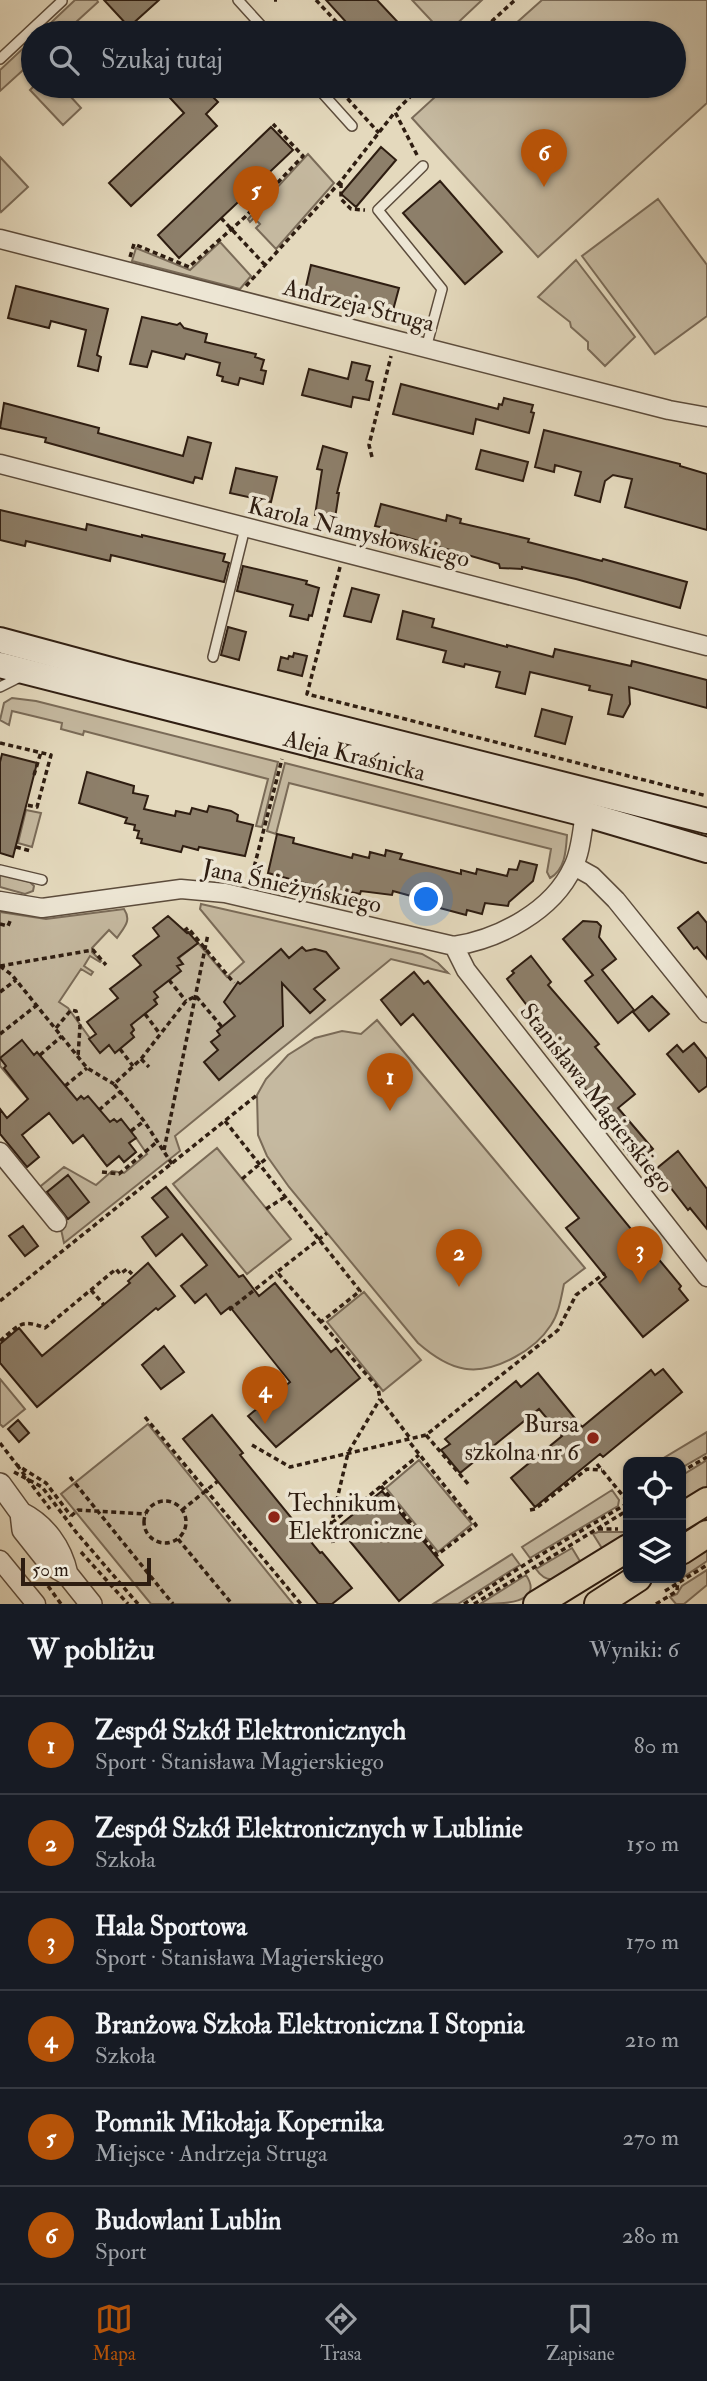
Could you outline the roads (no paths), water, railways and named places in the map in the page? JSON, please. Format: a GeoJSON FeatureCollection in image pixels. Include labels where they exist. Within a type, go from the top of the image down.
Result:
{"type":"FeatureCollection","features":[{"type":"Feature","properties":{"kind":"main road","name":"Aleja Kraśnicka"},"geometry":{"type":"LineString","coordinates":[[0,640],[707,821]]}},
{"type":"Feature","properties":{"kind":"main road","name":"Aleja Kraśnicka"},"geometry":{"type":"LineString","coordinates":[[0,665],[586,814],[707,849]]}},
{"type":"Feature","properties":{"kind":"main road"},"geometry":{"type":"LineString","coordinates":[[686,1514],[707,1501]]}},
{"type":"Feature","properties":{"kind":"main road"},"geometry":{"type":"LineString","coordinates":[[686,1548],[707,1534]]}},
{"type":"Feature","properties":{"kind":"main road"},"geometry":{"type":"LineString","coordinates":[[537,1604],[623,1551]]}},
{"type":"Feature","properties":{"kind":"main road"},"geometry":{"type":"LineString","coordinates":[[598,1604],[630,1583]]}},
{"type":"Feature","properties":{"kind":"street","name":"Andrzeja Struga"},"geometry":{"type":"LineString","coordinates":[[0,239],[669,410],[707,417]]}},
{"type":"Feature","properties":{"kind":"street","name":"Karola Namysłowskiego"},"geometry":{"type":"LineString","coordinates":[[0,464],[707,646]]}},
{"type":"Feature","properties":{"kind":"street","name":"Jana Śnieżyńskiego"},"geometry":{"type":"LineString","coordinates":[[0,901],[35,907],[60,907],[181,889],[225,893],[454,946],[474,943],[503,933],[528,917],[559,888],[574,866],[586,814]]}},
{"type":"Feature","properties":{"kind":"street"},"geometry":{"type":"LineString","coordinates":[[574,866],[592,876],[616,900],[707,1013]]}},
{"type":"Feature","properties":{"kind":"street","name":"Stanisława Magierskiego"},"geometry":{"type":"LineString","coordinates":[[454,946],[466,970],[707,1277]]}},
{"type":"Feature","properties":{"kind":"street"},"geometry":{"type":"LineString","coordinates":[[0,1152],[57,1222]]}},
{"type":"Feature","properties":{"kind":"street"},"geometry":{"type":"LineString","coordinates":[[5,1477],[21,1513],[37,1521],[63,1555],[67,1574],[91,1604]]}},
{"type":"Feature","properties":{"kind":"street"},"geometry":{"type":"LineString","coordinates":[[0,1560],[36,1604]]}},
{"type":"Feature","properties":{"kind":"lane"},"geometry":{"type":"LineString","coordinates":[[238,0],[257,21]]}},
{"type":"Feature","properties":{"kind":"lane"},"geometry":{"type":"LineString","coordinates":[[41,21],[62,1]]}},
{"type":"Feature","properties":{"kind":"lane"},"geometry":{"type":"LineString","coordinates":[[0,59],[21,39]]}},
{"type":"Feature","properties":{"kind":"lane"},"geometry":{"type":"LineString","coordinates":[[327,98],[352,126]]}},
{"type":"Feature","properties":{"kind":"lane"},"geometry":{"type":"LineString","coordinates":[[422,166],[378,210],[442,289],[426,348]]}},
{"type":"Feature","properties":{"kind":"lane"},"geometry":{"type":"LineString","coordinates":[[213,657],[245,528]]}},
{"type":"Feature","properties":{"kind":"lane"},"geometry":{"type":"LineString","coordinates":[[0,687],[22,676],[51,678]]}},
{"type":"Feature","properties":{"kind":"lane"},"geometry":{"type":"LineString","coordinates":[[0,870],[42,880]]}},
{"type":"Feature","properties":{"kind":"place","name":"Budowlani Lublin"},"geometry":{"type":"Point","coordinates":[544,187]}},
{"type":"Feature","properties":{"kind":"place","name":"Pomnik Mikołaja Kopernika"},"geometry":{"type":"Point","coordinates":[256,224]}},
{"type":"Feature","properties":{"kind":"place","name":"Zespół Szkół Elektronicznych"},"geometry":{"type":"Point","coordinates":[390,1111]}},
{"type":"Feature","properties":{"kind":"place","name":"Hala Sportowa"},"geometry":{"type":"Point","coordinates":[640,1284]}},
{"type":"Feature","properties":{"kind":"place","name":"Zespół Szkół Elektronicznych w Lublinie"},"geometry":{"type":"Point","coordinates":[459,1287]}},
{"type":"Feature","properties":{"kind":"place","name":"Branżowa Szkoła Elektroniczna I Stopnia"},"geometry":{"type":"Point","coordinates":[265,1424]}},
{"type":"Feature","properties":{"kind":"place","name":"Bursa szkolna nr 6"},"geometry":{"type":"Point","coordinates":[593,1438]}},
{"type":"Feature","properties":{"kind":"place","name":"Technikum Elektroniczne"},"geometry":{"type":"Point","coordinates":[274,1517]}}]}
